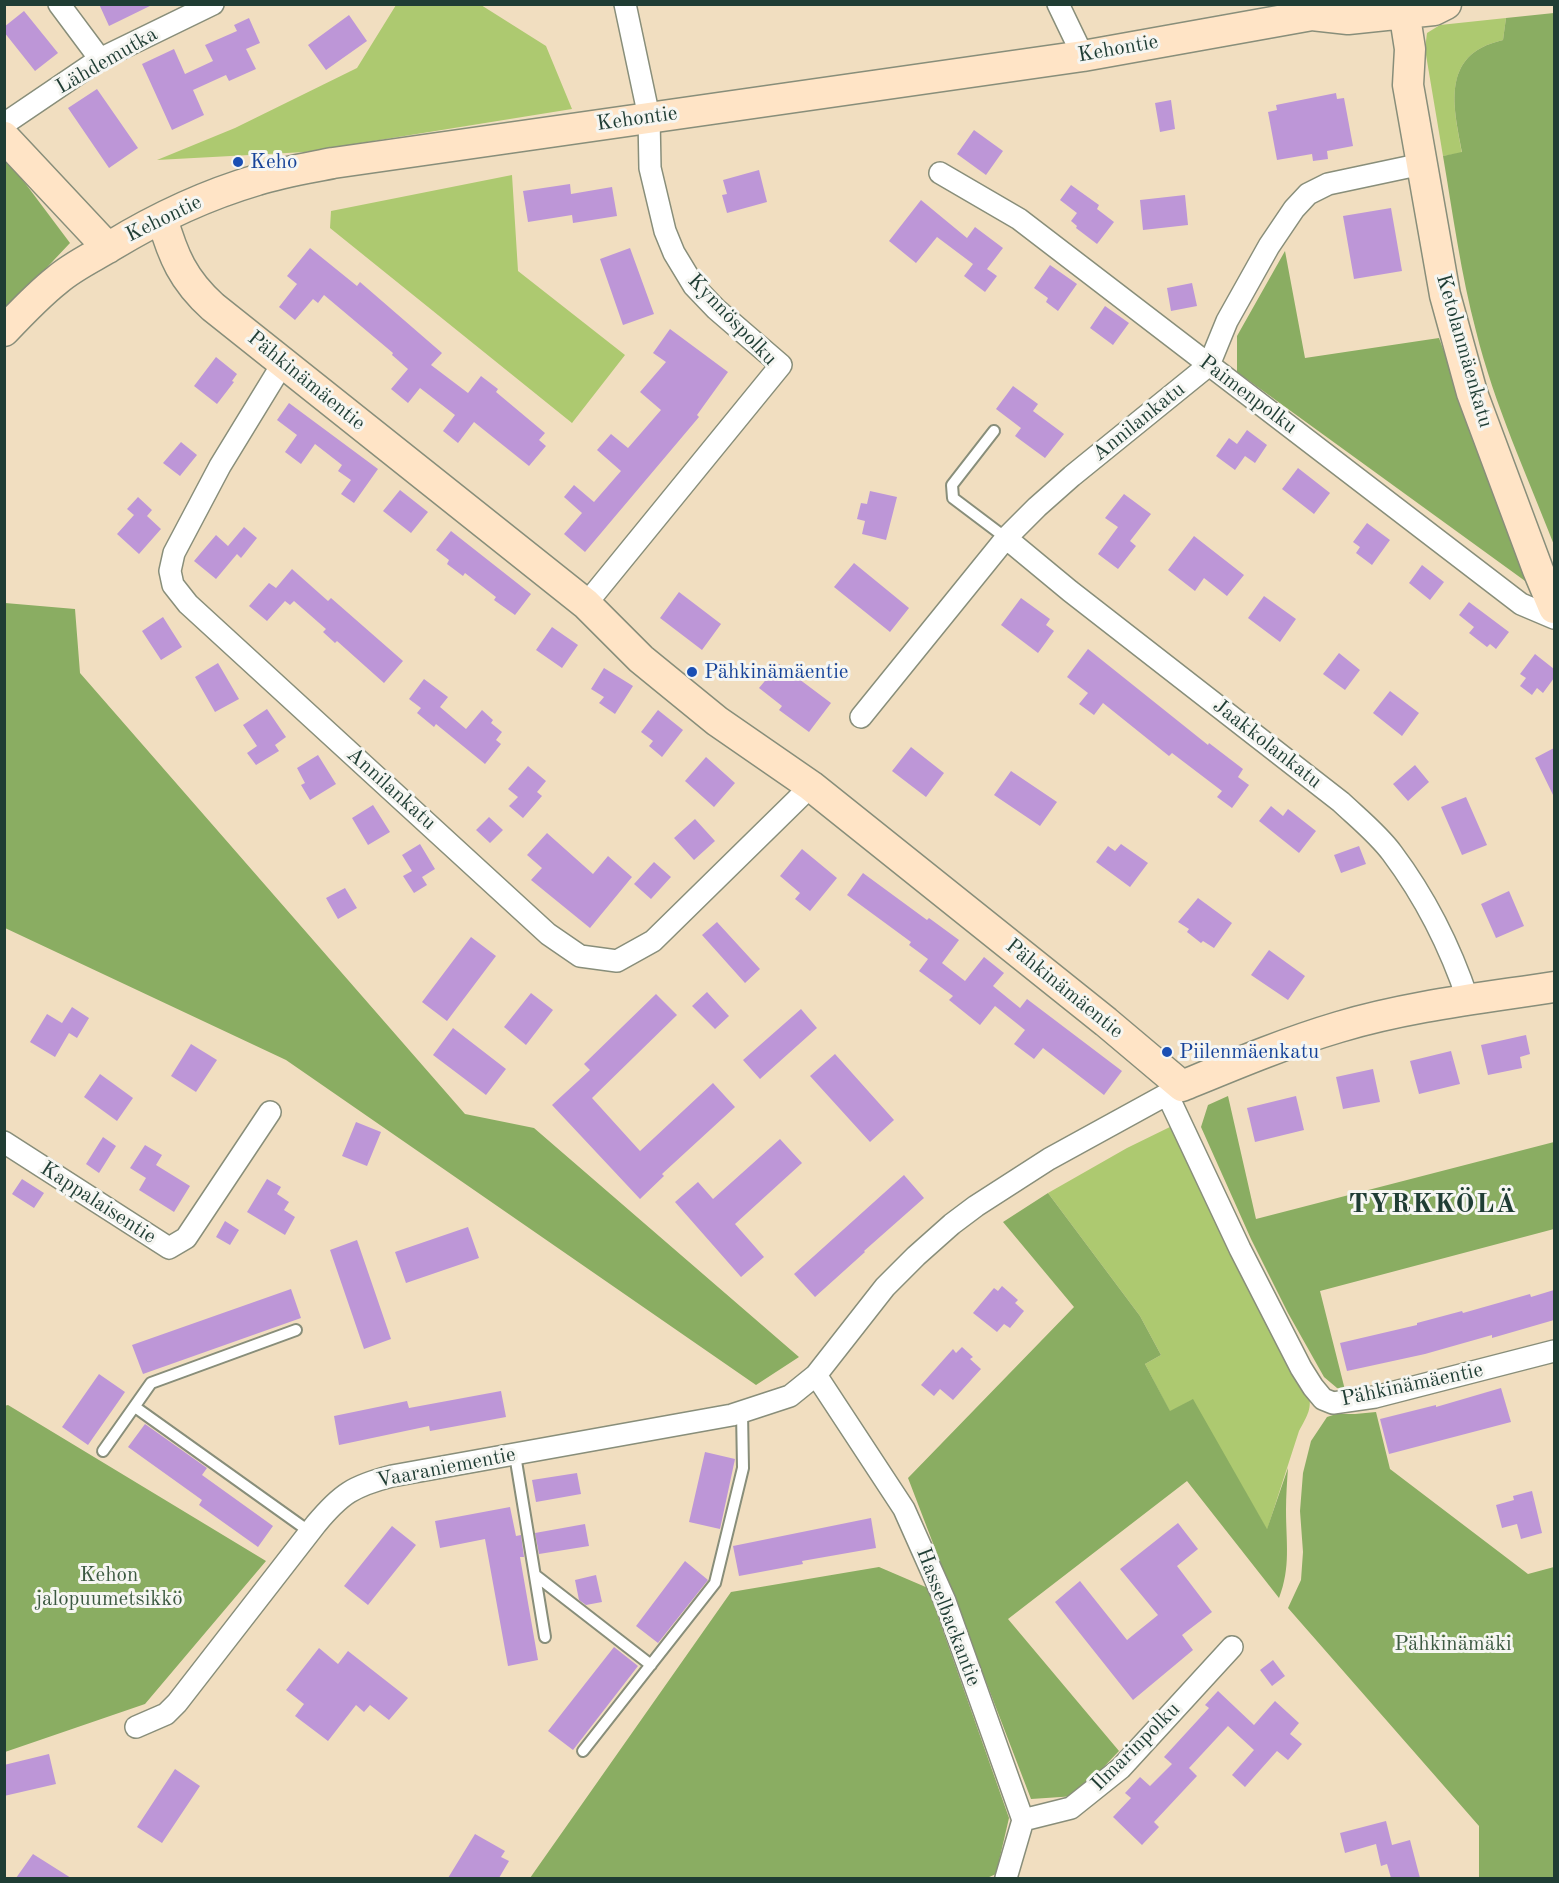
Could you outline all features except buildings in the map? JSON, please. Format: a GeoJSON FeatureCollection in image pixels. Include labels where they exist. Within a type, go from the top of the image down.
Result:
{"type":"FeatureCollection","features":[{"type":"Feature","properties":{"kind":"street"},"geometry":{"type":"LineString","coordinates":[[58,4],[100,59]]}},
{"type":"Feature","properties":{"kind":"street","name":"Lähdemutka"},"geometry":{"type":"LineString","coordinates":[[4,124],[100,59],[213,4]]}},
{"type":"Feature","properties":{"kind":"street"},"geometry":{"type":"LineString","coordinates":[[625,4],[649,117]]}},
{"type":"Feature","properties":{"kind":"street"},"geometry":{"type":"LineString","coordinates":[[1058,4],[1083,56]]}},
{"type":"Feature","properties":{"kind":"street","name":"Kehontie"},"geometry":{"type":"LineString","coordinates":[[4,331],[58,279],[108,248],[162,218],[227,190],[290,172],[333,163],[1083,56],[1323,10],[1348,19],[1393,9],[1434,9],[1446,4]]}},
{"type":"Feature","properties":{"kind":"street","name":"Ketolanmäenkatu"},"geometry":{"type":"LineString","coordinates":[[1393,9],[1390,52],[1408,85],[1445,295],[1472,393],[1554,608]]}},
{"type":"Feature","properties":{"kind":"street","name":"Kynnöspolku"},"geometry":{"type":"LineString","coordinates":[[586,604],[754,401],[781,365],[716,309],[694,286],[674,252],[658,208],[650,168],[649,117]]}},
{"type":"Feature","properties":{"kind":"street"},"geometry":{"type":"LineString","coordinates":[[4,137],[108,248]]}},
{"type":"Feature","properties":{"kind":"street","name":"Annilankatu"},"geometry":{"type":"LineString","coordinates":[[861,717],[1006,538],[1036,507],[1209,365],[1227,321],[1269,246],[1294,209],[1308,194],[1328,184],[1422,164]]}},
{"type":"Feature","properties":{"kind":"street","name":"Paimenpolku"},"geometry":{"type":"LineString","coordinates":[[940,172],[1019,219],[1521,604],[1554,618]]}},
{"type":"Feature","properties":{"kind":"street","name":"Pähkinämäentie"},"geometry":{"type":"LineString","coordinates":[[162,218],[174,256],[199,294],[586,604],[641,658],[717,721],[811,786],[1106,1022],[1174,1090],[1235,1238],[1301,1368],[1323,1399],[1333,1403],[1375,1397],[1554,1351]]}},
{"type":"Feature","properties":{"kind":"street","name":"Annilankatu"},"geometry":{"type":"LineString","coordinates":[[283,363],[220,466],[174,553],[170,571],[173,585],[188,604],[548,934],[580,956],[617,961],[653,941],[811,786]]}},
{"type":"Feature","properties":{"kind":"street","name":"Jaakkolankatu"},"geometry":{"type":"LineString","coordinates":[[1006,538],[1080,599],[1341,802],[1366,825],[1392,852],[1420,898],[1447,947],[1468,1000]]}},
{"type":"Feature","properties":{"kind":"street"},"geometry":{"type":"LineString","coordinates":[[816,1375],[885,1287],[952,1224],[1049,1159],[1174,1090],[1299,1040],[1341,1026],[1468,1000],[1554,987]]}},
{"type":"Feature","properties":{"kind":"street","name":"Kappalaisentie"},"geometry":{"type":"LineString","coordinates":[[4,1142],[169,1248],[186,1238],[270,1112]]}},
{"type":"Feature","properties":{"kind":"street","name":"Vaaraniementie"},"geometry":{"type":"LineString","coordinates":[[136,1727],[165,1714],[177,1703],[310,1532],[340,1497],[368,1482],[742,1412],[790,1396],[816,1375]]}},
{"type":"Feature","properties":{"kind":"street","name":"Hasselbackantie"},"geometry":{"type":"LineString","coordinates":[[816,1375],[904,1509],[945,1602],[1023,1820]]}},
{"type":"Feature","properties":{"kind":"street","name":"Ilmarinpolku"},"geometry":{"type":"LineString","coordinates":[[1023,1820],[1071,1808],[1121,1768],[1232,1647]]}},
{"type":"Feature","properties":{"kind":"street"},"geometry":{"type":"LineString","coordinates":[[1006,1878],[1023,1820]]}},
{"type":"Feature","properties":{"kind":"lane"},"geometry":{"type":"LineString","coordinates":[[994,431],[952,485],[953,498],[1006,538]]}},
{"type":"Feature","properties":{"kind":"lane"},"geometry":{"type":"LineString","coordinates":[[103,1451],[151,1383],[296,1330]]}},
{"type":"Feature","properties":{"kind":"lane"},"geometry":{"type":"LineString","coordinates":[[135,1407],[310,1532]]}},
{"type":"Feature","properties":{"kind":"lane"},"geometry":{"type":"LineString","coordinates":[[583,1751],[715,1583],[743,1468],[742,1412]]}},
{"type":"Feature","properties":{"kind":"lane"},"geometry":{"type":"LineString","coordinates":[[515,1455],[545,1637]]}},
{"type":"Feature","properties":{"kind":"lane"},"geometry":{"type":"LineString","coordinates":[[535,1575],[651,1665]]}},
{"type":"Feature","properties":{"kind":"green space"},"geometry":{"type":"Polygon","coordinates":[[[396,5],[481,5],[546,46],[572,109],[305,152],[157,160],[235,128],[357,68],[396,5]]]}},
{"type":"Feature","properties":{"kind":"green space"},"geometry":{"type":"Polygon","coordinates":[[[1554,13],[1554,545],[1501,412],[1483,358],[1466,288],[1443,156],[1462,152],[1455,110],[1456,81],[1469,57],[1492,43],[1503,40],[1506,18],[1554,13]]]}},
{"type":"Feature","properties":{"kind":"green space"},"geometry":{"type":"Polygon","coordinates":[[[1506,18],[1503,40],[1481,48],[1469,57],[1461,68],[1456,81],[1455,110],[1462,153],[1443,156],[1425,49],[1427,33],[1440,25],[1506,18]]]}},
{"type":"Feature","properties":{"kind":"green space"},"geometry":{"type":"Polygon","coordinates":[[[4,155],[70,243],[5,312],[4,312],[4,155]]]}},
{"type":"Feature","properties":{"kind":"green space"},"geometry":{"type":"Polygon","coordinates":[[[512,175],[518,271],[625,355],[572,423],[330,228],[331,211],[512,175]]]}},
{"type":"Feature","properties":{"kind":"green space"},"geometry":{"type":"Polygon","coordinates":[[[1285,251],[1305,358],[1439,338],[1532,586],[1237,372],[1237,336],[1285,251]]]}},
{"type":"Feature","properties":{"kind":"green space"},"geometry":{"type":"Polygon","coordinates":[[[5,603],[75,609],[80,673],[465,1114],[534,1128],[799,1357],[756,1385],[286,1060],[5,928],[5,603]]]}},
{"type":"Feature","properties":{"kind":"green space"},"geometry":{"type":"Polygon","coordinates":[[[1228,1096],[1256,1219],[1554,1142],[1554,1229],[1320,1291],[1345,1390],[1337,1388],[1324,1377],[1288,1313],[1251,1239],[1201,1127],[1208,1105],[1228,1096]]]}},
{"type":"Feature","properties":{"kind":"green space"},"geometry":{"type":"Polygon","coordinates":[[[1174,1125],[1308,1392],[1310,1403],[1308,1412],[1299,1431],[1267,1530],[1192,1400],[1170,1412],[1145,1364],[1161,1355],[1140,1316],[1048,1193],[1127,1148],[1174,1125]]]}},
{"type":"Feature","properties":{"kind":"green space"},"geometry":{"type":"Polygon","coordinates":[[[1048,1193],[1140,1316],[1161,1355],[1145,1364],[1170,1411],[1193,1399],[1267,1529],[1288,1468],[1287,1554],[1283,1587],[1279,1598],[1187,1481],[1008,1619],[1119,1751],[1076,1796],[1031,1799],[908,1478],[1074,1307],[1003,1222],[1048,1193]]]}},
{"type":"Feature","properties":{"kind":"green space","name":"Kehon jalopuumetsikkö"},"geometry":{"type":"Polygon","coordinates":[[[8,1405],[266,1561],[145,1704],[5,1752],[4,1406],[8,1405]]]}},
{"type":"Feature","properties":{"kind":"green space","name":"Pähkinämäki"},"geometry":{"type":"Polygon","coordinates":[[[1376,1412],[1390,1469],[1528,1574],[1554,1567],[1554,1878],[1479,1878],[1479,1826],[1288,1608],[1301,1580],[1303,1552],[1300,1511],[1303,1473],[1311,1441],[1327,1417],[1336,1414],[1376,1412]]]}},
{"type":"Feature","properties":{"kind":"green space"},"geometry":{"type":"Polygon","coordinates":[[[879,1567],[928,1588],[1009,1818],[996,1874],[987,1878],[530,1878],[731,1592],[879,1567]]]}},
{"type":"Feature","properties":{"kind":"place","name":"Keho"},"geometry":{"type":"Point","coordinates":[238,162]}},
{"type":"Feature","properties":{"kind":"place","name":"Pähkinämäentie"},"geometry":{"type":"Point","coordinates":[692,672]}},
{"type":"Feature","properties":{"kind":"place","name":"Piilenmäenkatu"},"geometry":{"type":"Point","coordinates":[1167,1052]}},
{"type":"Feature","properties":{"kind":"district","name":"TYRKKÖLÄ"},"geometry":{"type":"Point","coordinates":[1433,1205]}}]}
